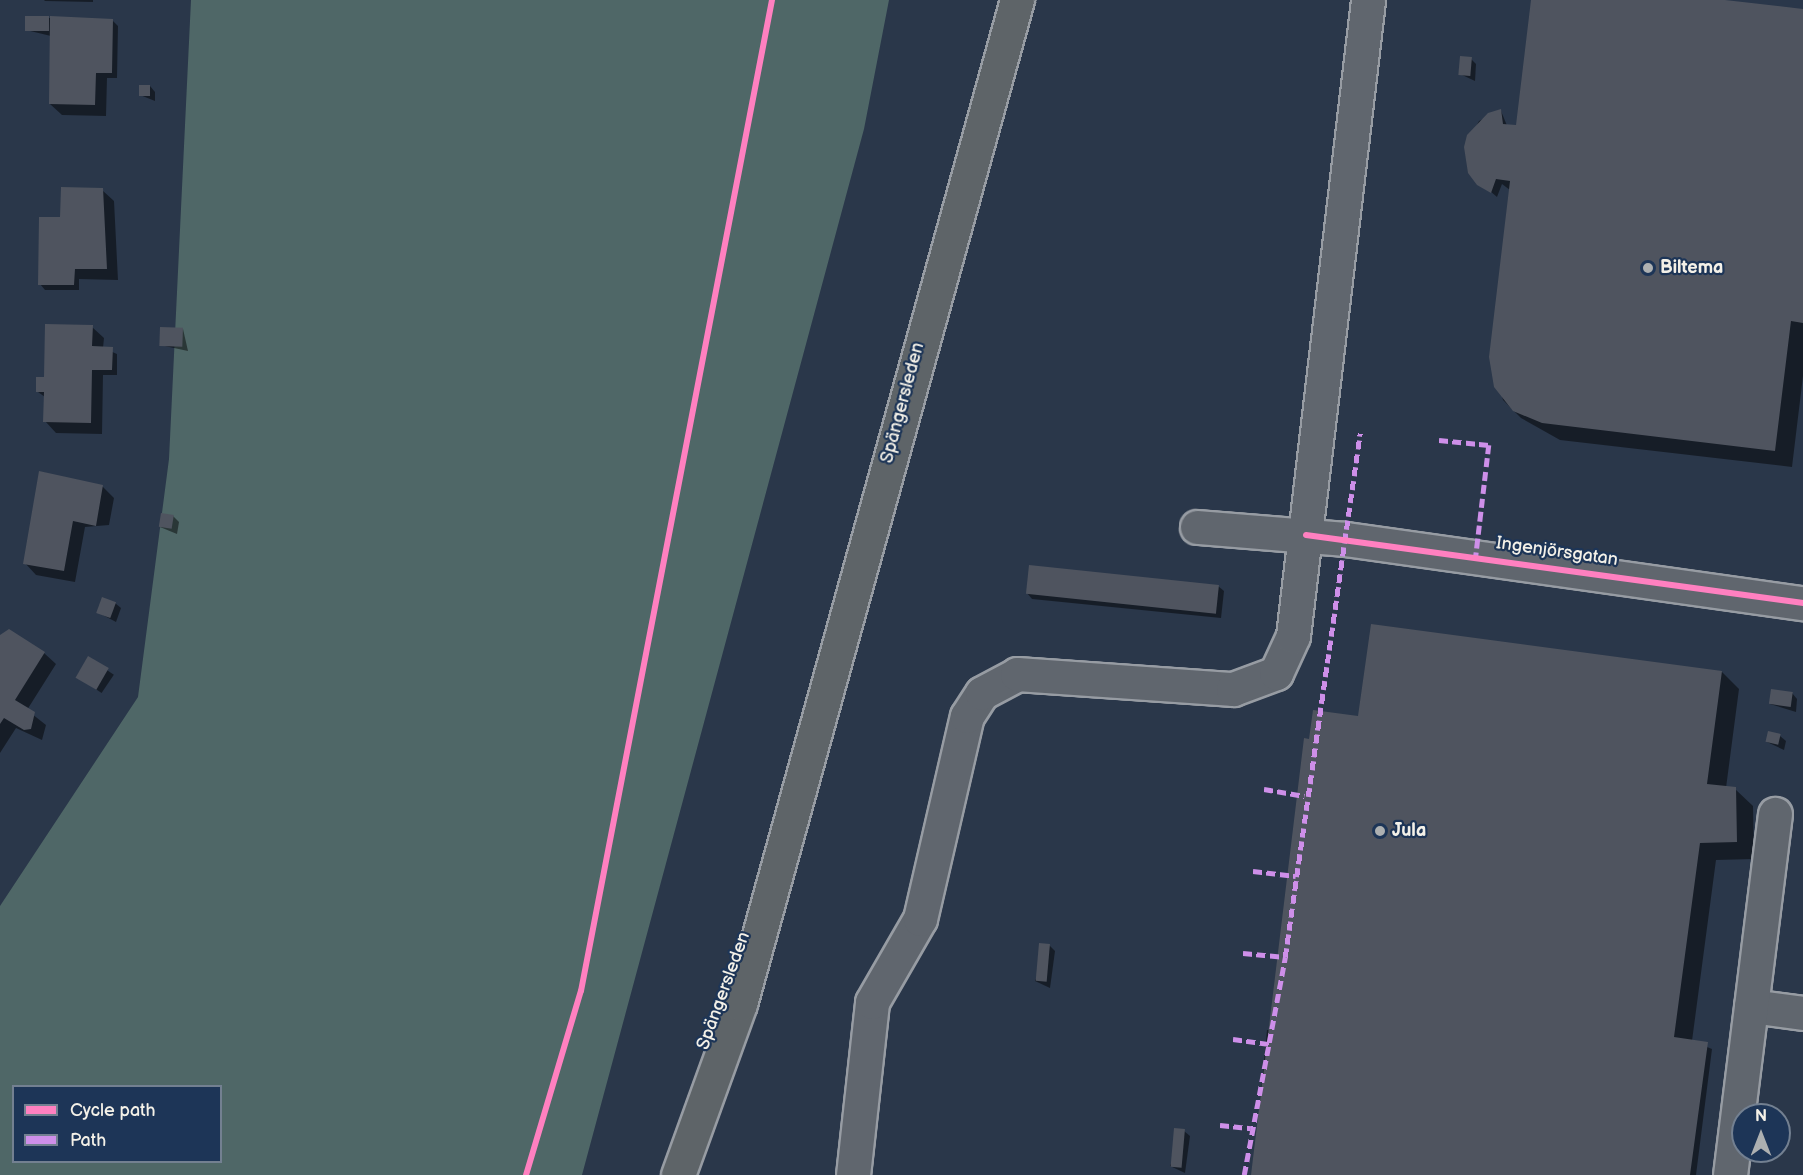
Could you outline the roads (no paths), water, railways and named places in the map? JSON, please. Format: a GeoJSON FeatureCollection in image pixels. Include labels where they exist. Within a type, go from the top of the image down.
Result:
{"type":"FeatureCollection","features":[{"type":"Feature","properties":{"kind":"main road","name":"Spängersleden"},"geometry":{"type":"LineString","coordinates":[[678,1175],[740,1004],[792,807],[1017,0]]}},
{"type":"Feature","properties":{"kind":"main road","name":"Spängersleden"},"geometry":{"type":"LineString","coordinates":[[658,1175],[792,807]]}},
{"type":"Feature","properties":{"kind":"street"},"geometry":{"type":"LineString","coordinates":[[853,1175],[872,1002],[920,920],[964,726],[982,693],[1017,674],[1233,688],[1276,673],[1293,636],[1368,0]]}},
{"type":"Feature","properties":{"kind":"street","name":"Ingenjörsgatan"},"geometry":{"type":"LineString","coordinates":[[1197,527],[1306,535],[1803,603]]}},
{"type":"Feature","properties":{"kind":"street"},"geometry":{"type":"LineString","coordinates":[[1730,1175],[1775,813]]}},
{"type":"Feature","properties":{"kind":"street"},"geometry":{"type":"LineString","coordinates":[[1751,1006],[1803,1013]]}},
{"type":"Feature","properties":{"kind":"place","name":"Biltema"},"geometry":{"type":"Point","coordinates":[1648,268]}},
{"type":"Feature","properties":{"kind":"place","name":"Jula"},"geometry":{"type":"Point","coordinates":[1380,831]}}]}
